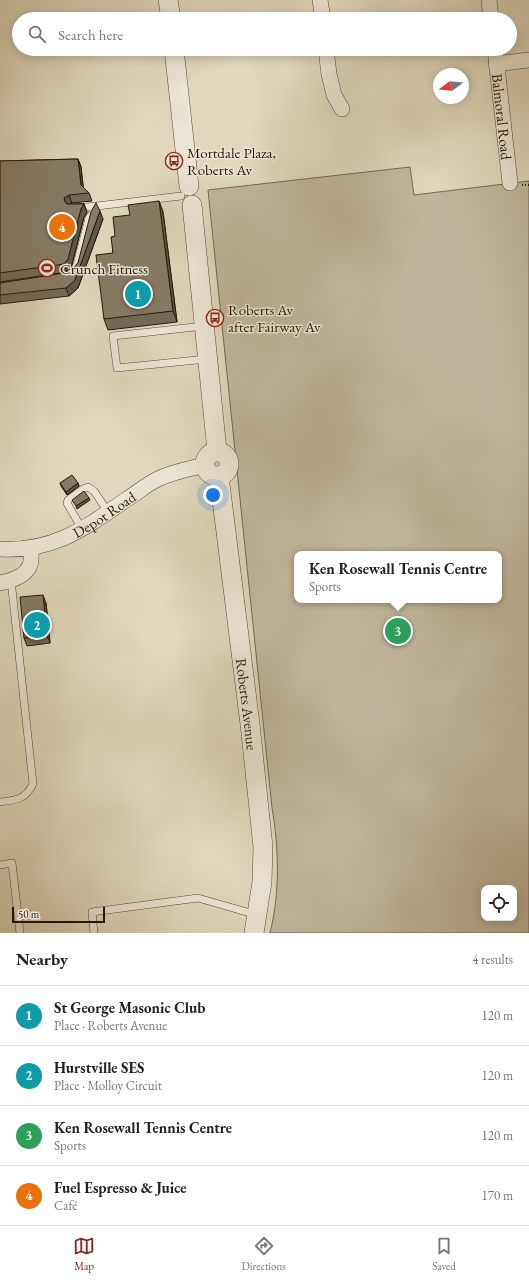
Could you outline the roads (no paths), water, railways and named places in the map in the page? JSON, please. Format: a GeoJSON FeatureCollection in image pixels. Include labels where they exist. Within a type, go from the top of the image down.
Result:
{"type":"FeatureCollection","features":[{"type":"Feature","properties":{"kind":"street"},"geometry":{"type":"LineString","coordinates":[[168,0],[170,12]]}},
{"type":"Feature","properties":{"kind":"street"},"geometry":{"type":"LineString","coordinates":[[320,0],[321,12]]}},
{"type":"Feature","properties":{"kind":"street"},"geometry":{"type":"LineString","coordinates":[[489,0],[490,12]]}},
{"type":"Feature","properties":{"kind":"street"},"geometry":{"type":"LineString","coordinates":[[175,56],[188,195],[207,359],[211,458]]}},
{"type":"Feature","properties":{"kind":"street"},"geometry":{"type":"LineString","coordinates":[[327,56],[334,95],[342,109]]}},
{"type":"Feature","properties":{"kind":"street"},"geometry":{"type":"LineString","coordinates":[[496,56],[529,60]]}},
{"type":"Feature","properties":{"kind":"street","name":"Balmoral Road"},"geometry":{"type":"LineString","coordinates":[[496,56],[510,183]]}},
{"type":"Feature","properties":{"kind":"street","name":"Roberts Avenue"},"geometry":{"type":"LineString","coordinates":[[211,458],[208,472],[215,476],[219,476],[249,716],[263,847],[262,882],[254,933]]}},
{"type":"Feature","properties":{"kind":"street","name":"Depot Road"},"geometry":{"type":"LineString","coordinates":[[0,549],[15,550],[31,548],[65,538],[82,529],[158,479],[211,458]]}},
{"type":"Feature","properties":{"kind":"street"},"geometry":{"type":"LineString","coordinates":[[5,582],[27,570],[31,561],[31,548]]}},
{"type":"Feature","properties":{"kind":"lane"},"geometry":{"type":"LineString","coordinates":[[72,208],[188,195]]}},
{"type":"Feature","properties":{"kind":"lane"},"geometry":{"type":"LineString","coordinates":[[70,277],[76,270],[89,218],[97,206]]}},
{"type":"Feature","properties":{"kind":"lane"},"geometry":{"type":"LineString","coordinates":[[204,326],[113,336],[117,368],[207,359]]}},
{"type":"Feature","properties":{"kind":"lane"},"geometry":{"type":"LineString","coordinates":[[82,529],[67,503],[68,500],[83,489],[88,488],[94,491],[108,512]]}},
{"type":"Feature","properties":{"kind":"lane"},"geometry":{"type":"LineString","coordinates":[[0,802],[18,800],[29,791],[33,784],[5,582]]}},
{"type":"Feature","properties":{"kind":"lane"},"geometry":{"type":"LineString","coordinates":[[0,865],[12,863],[20,933]]}},
{"type":"Feature","properties":{"kind":"lane"},"geometry":{"type":"LineString","coordinates":[[94,933],[92,912],[198,898],[258,915]]}},
{"type":"Feature","properties":{"kind":"place","name":"Mortdale Plaza, Roberts Av"},"geometry":{"type":"Point","coordinates":[174,161]}},
{"type":"Feature","properties":{"kind":"place","name":"Fuel Espresso & Juice"},"geometry":{"type":"Point","coordinates":[62,227]}},
{"type":"Feature","properties":{"kind":"place","name":"Crunch Fitness"},"geometry":{"type":"Point","coordinates":[47,268]}},
{"type":"Feature","properties":{"kind":"place","name":"St George Masonic Club"},"geometry":{"type":"Point","coordinates":[138,294]}},
{"type":"Feature","properties":{"kind":"place","name":"Roberts Av after Fairway Av"},"geometry":{"type":"Point","coordinates":[215,318]}},
{"type":"Feature","properties":{"kind":"place","name":"Hurstville SES"},"geometry":{"type":"Point","coordinates":[37,625]}},
{"type":"Feature","properties":{"kind":"place","name":"Ken Rosewall Tennis Centre"},"geometry":{"type":"Point","coordinates":[398,631]}}]}
